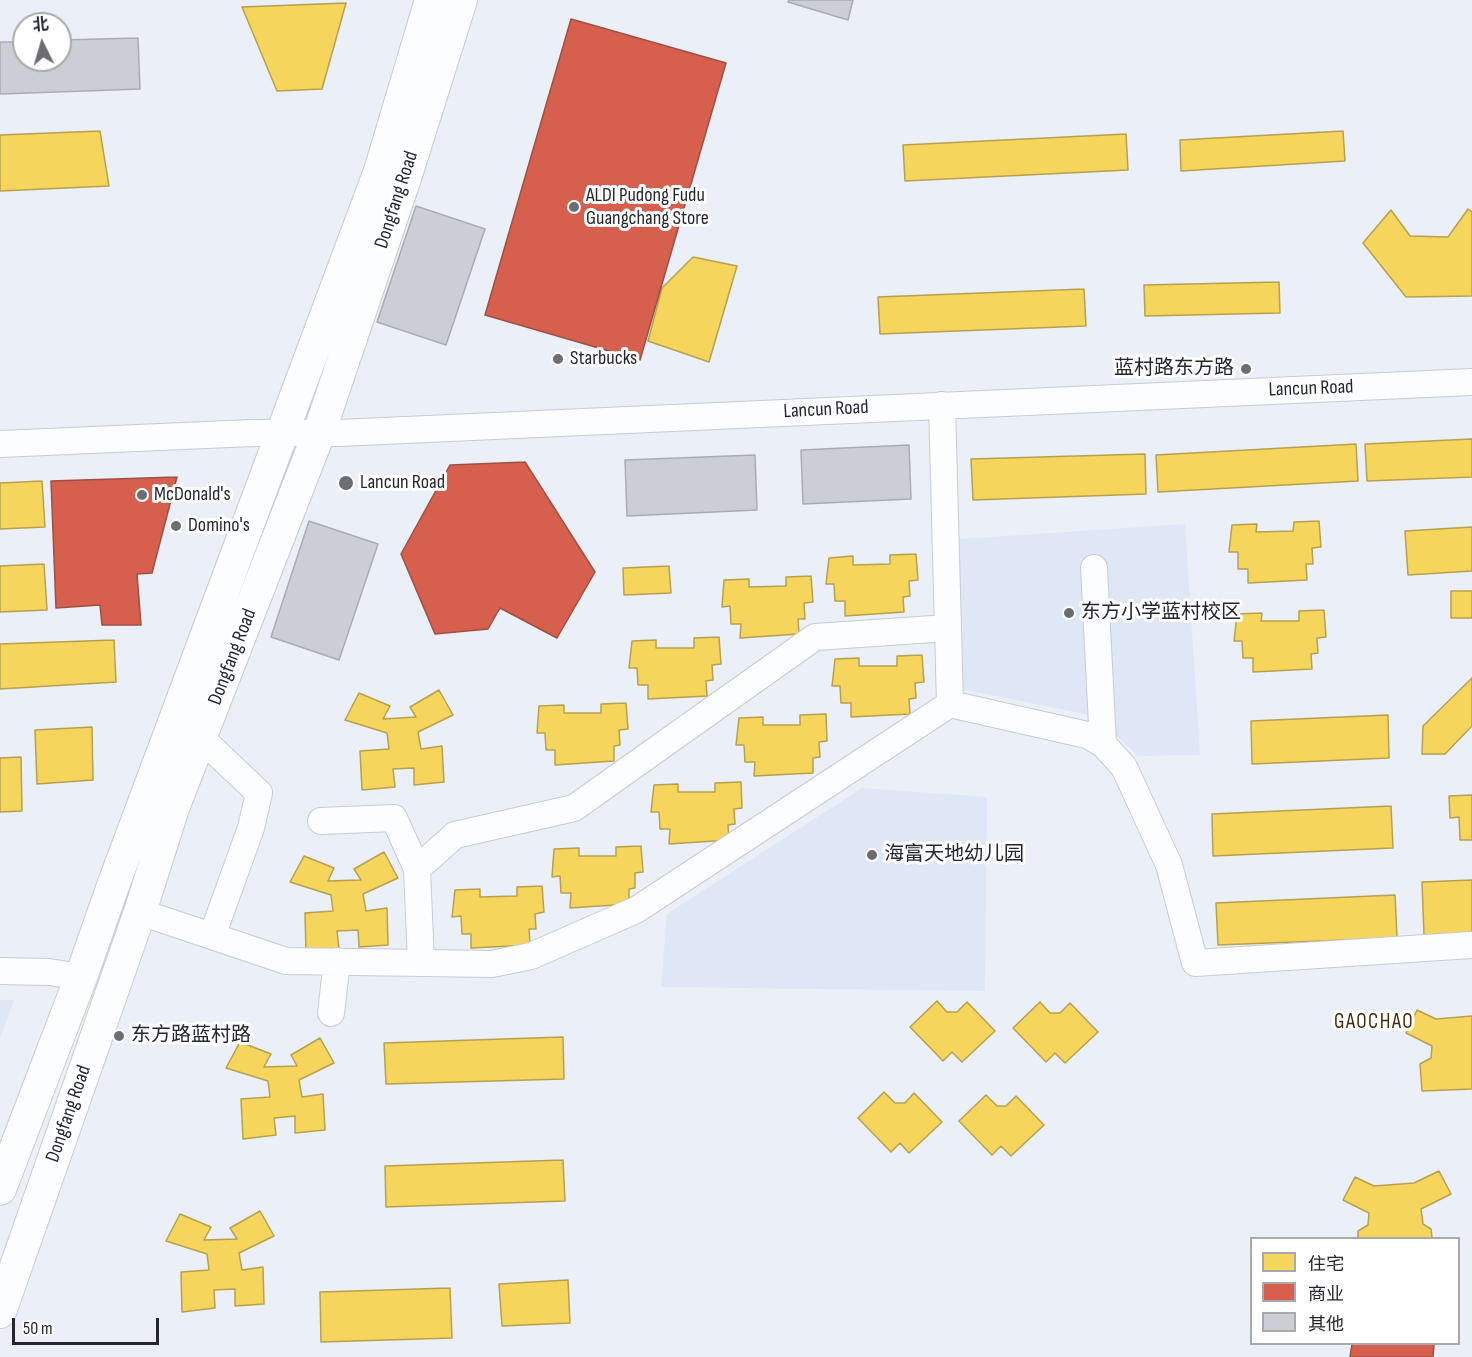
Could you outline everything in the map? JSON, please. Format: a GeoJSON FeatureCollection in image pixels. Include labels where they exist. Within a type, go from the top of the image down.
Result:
{"type":"FeatureCollection","features":[{"type":"Feature","properties":{"kind":"main road","name":"Dongfang Road"},"geometry":{"type":"LineString","coordinates":[[0,1189],[380,171],[431,0]]}},
{"type":"Feature","properties":{"kind":"main road","name":"Dongfang Road"},"geometry":{"type":"LineString","coordinates":[[0,1312],[140,912],[174,808],[319,433],[406,175],[461,0]]}},
{"type":"Feature","properties":{"kind":"street","name":"Lancun Road"},"geometry":{"type":"LineString","coordinates":[[0,444],[319,433],[1472,382]]}},
{"type":"Feature","properties":{"kind":"street"},"geometry":{"type":"LineString","coordinates":[[942,405],[950,704]]}},
{"type":"Feature","properties":{"kind":"street"},"geometry":{"type":"LineString","coordinates":[[1094,568],[1103,744]]}},
{"type":"Feature","properties":{"kind":"street"},"geometry":{"type":"LineString","coordinates":[[417,869],[455,835],[574,808],[815,637],[948,628]]}},
{"type":"Feature","properties":{"kind":"street"},"geometry":{"type":"LineString","coordinates":[[140,912],[286,961],[492,964],[531,956],[636,910],[950,704],[1087,735],[1103,744],[1124,767],[1169,865],[1195,963],[1472,945]]}},
{"type":"Feature","properties":{"kind":"street"},"geometry":{"type":"LineString","coordinates":[[202,739],[259,793],[251,828],[212,936]]}},
{"type":"Feature","properties":{"kind":"street"},"geometry":{"type":"LineString","coordinates":[[321,821],[394,818],[417,869],[421,963]]}},
{"type":"Feature","properties":{"kind":"street"},"geometry":{"type":"LineString","coordinates":[[331,1013],[337,961]]}},
{"type":"Feature","properties":{"kind":"street"},"geometry":{"type":"LineString","coordinates":[[0,971],[49,972],[81,977]]}},
{"type":"Feature","properties":{"kind":"shaded area","name":"东方小学蓝村校区"},"geometry":{"type":"Polygon","coordinates":[[[1185,524],[1200,755],[1138,756],[1095,716],[946,686],[948,540],[1185,524]]]}},
{"type":"Feature","properties":{"kind":"shaded area","name":"海富天地幼儿园"},"geometry":{"type":"Polygon","coordinates":[[[862,788],[987,797],[985,991],[661,987],[667,914],[862,788]]]}},
{"type":"Feature","properties":{"kind":"shaded area"},"geometry":{"type":"Polygon","coordinates":[[[0,1000],[14,1000],[0,1039],[0,1000]]]}},
{"type":"Feature","properties":{"kind":"building: 住宅"},"geometry":{"type":"Polygon","coordinates":[[[346,3],[322,89],[277,91],[242,7],[346,3]]]}},
{"type":"Feature","properties":{"kind":"building: 住宅"},"geometry":{"type":"Polygon","coordinates":[[[620,45],[662,56],[637,152],[545,128],[557,80],[608,93],[620,45]]]}},
{"type":"Feature","properties":{"kind":"building: 住宅"},"geometry":{"type":"Polygon","coordinates":[[[100,131],[109,186],[0,191],[0,135],[100,131]]]}},
{"type":"Feature","properties":{"kind":"building: 住宅"},"geometry":{"type":"Polygon","coordinates":[[[1343,131],[1345,161],[1181,171],[1180,140],[1343,131]]]}},
{"type":"Feature","properties":{"kind":"building: 住宅"},"geometry":{"type":"Polygon","coordinates":[[[1126,134],[1128,170],[905,181],[903,145],[1126,134]]]}},
{"type":"Feature","properties":{"kind":"building: 住宅"},"geometry":{"type":"Polygon","coordinates":[[[1468,209],[1472,212],[1472,296],[1406,297],[1363,243],[1391,210],[1410,236],[1448,237],[1468,209]]]}},
{"type":"Feature","properties":{"kind":"building: 住宅"},"geometry":{"type":"Polygon","coordinates":[[[693,257],[737,266],[709,362],[648,341],[662,288],[693,257]]]}},
{"type":"Feature","properties":{"kind":"building: 住宅"},"geometry":{"type":"Polygon","coordinates":[[[1279,282],[1280,313],[1145,316],[1144,285],[1279,282]]]}},
{"type":"Feature","properties":{"kind":"building: 住宅"},"geometry":{"type":"Polygon","coordinates":[[[1084,289],[1086,326],[880,334],[878,297],[1084,289]]]}},
{"type":"Feature","properties":{"kind":"building: 住宅"},"geometry":{"type":"Polygon","coordinates":[[[1472,439],[1472,477],[1367,481],[1365,444],[1472,439]]]}},
{"type":"Feature","properties":{"kind":"building: 住宅"},"geometry":{"type":"Polygon","coordinates":[[[1356,444],[1358,481],[1158,492],[1156,455],[1356,444]]]}},
{"type":"Feature","properties":{"kind":"building: 住宅"},"geometry":{"type":"Polygon","coordinates":[[[1145,454],[1146,494],[973,500],[971,459],[1145,454]]]}},
{"type":"Feature","properties":{"kind":"building: 住宅"},"geometry":{"type":"Polygon","coordinates":[[[42,481],[45,527],[0,529],[0,483],[42,481]]]}},
{"type":"Feature","properties":{"kind":"building: 住宅"},"geometry":{"type":"Polygon","coordinates":[[[1319,521],[1321,547],[1312,548],[1313,564],[1306,564],[1307,580],[1248,583],[1248,569],[1238,569],[1238,552],[1229,552],[1232,525],[1257,524],[1256,532],[1293,531],[1294,522],[1319,521]]]}},
{"type":"Feature","properties":{"kind":"building: 住宅"},"geometry":{"type":"Polygon","coordinates":[[[1472,527],[1472,571],[1408,575],[1405,531],[1472,527]]]}},
{"type":"Feature","properties":{"kind":"building: 住宅"},"geometry":{"type":"Polygon","coordinates":[[[916,554],[918,580],[909,581],[910,596],[903,597],[904,612],[845,616],[845,601],[835,601],[834,584],[826,584],[829,558],[853,556],[853,565],[890,564],[890,555],[916,554]]]}},
{"type":"Feature","properties":{"kind":"building: 住宅"},"geometry":{"type":"Polygon","coordinates":[[[44,564],[47,610],[0,612],[0,566],[44,564]]]}},
{"type":"Feature","properties":{"kind":"building: 住宅"},"geometry":{"type":"Polygon","coordinates":[[[669,566],[671,593],[624,595],[623,568],[669,566]]]}},
{"type":"Feature","properties":{"kind":"building: 住宅"},"geometry":{"type":"Polygon","coordinates":[[[811,576],[813,602],[804,603],[805,619],[798,619],[799,634],[740,638],[741,624],[731,624],[730,606],[722,607],[724,580],[749,579],[749,587],[786,586],[786,577],[811,576]]]}},
{"type":"Feature","properties":{"kind":"building: 住宅"},"geometry":{"type":"Polygon","coordinates":[[[1451,591],[1472,591],[1472,618],[1451,618],[1451,591]]]}},
{"type":"Feature","properties":{"kind":"building: 住宅"},"geometry":{"type":"Polygon","coordinates":[[[1324,610],[1326,637],[1317,638],[1318,653],[1311,654],[1312,669],[1253,672],[1253,658],[1243,658],[1242,641],[1234,641],[1237,614],[1262,613],[1261,621],[1299,621],[1299,611],[1324,610]]]}},
{"type":"Feature","properties":{"kind":"building: 住宅"},"geometry":{"type":"Polygon","coordinates":[[[719,637],[721,664],[712,665],[713,680],[706,681],[707,696],[648,699],[648,685],[638,685],[637,668],[629,668],[632,641],[656,640],[656,648],[694,648],[694,638],[719,637]]]}},
{"type":"Feature","properties":{"kind":"building: 住宅"},"geometry":{"type":"Polygon","coordinates":[[[114,640],[116,682],[0,689],[0,644],[114,640]]]}},
{"type":"Feature","properties":{"kind":"building: 住宅"},"geometry":{"type":"Polygon","coordinates":[[[922,655],[924,682],[915,683],[916,698],[909,699],[910,714],[851,717],[851,703],[841,703],[840,686],[832,686],[835,659],[859,658],[859,666],[897,666],[897,656],[922,655]]]}},
{"type":"Feature","properties":{"kind":"building: 住宅"},"geometry":{"type":"Polygon","coordinates":[[[1472,678],[1472,726],[1445,754],[1422,754],[1423,726],[1472,678]]]}},
{"type":"Feature","properties":{"kind":"building: 住宅"},"geometry":{"type":"Polygon","coordinates":[[[439,690],[453,715],[418,732],[421,749],[442,746],[444,782],[414,785],[414,768],[393,769],[395,787],[362,790],[360,751],[389,749],[387,733],[345,720],[359,693],[390,706],[383,719],[416,717],[410,707],[439,690]]]}},
{"type":"Feature","properties":{"kind":"building: 住宅"},"geometry":{"type":"Polygon","coordinates":[[[626,703],[628,729],[619,730],[620,745],[614,746],[614,761],[555,765],[555,750],[546,750],[545,733],[537,733],[539,706],[564,705],[564,713],[601,713],[601,704],[626,703]]]}},
{"type":"Feature","properties":{"kind":"building: 住宅"},"geometry":{"type":"Polygon","coordinates":[[[826,714],[827,741],[819,742],[820,757],[813,758],[813,773],[754,776],[755,762],[745,762],[744,745],[736,745],[739,718],[763,717],[763,725],[800,725],[800,715],[826,714]]]}},
{"type":"Feature","properties":{"kind":"building: 住宅"},"geometry":{"type":"Polygon","coordinates":[[[1388,715],[1389,758],[1252,764],[1251,721],[1388,715]]]}},
{"type":"Feature","properties":{"kind":"building: 住宅"},"geometry":{"type":"Polygon","coordinates":[[[92,727],[93,780],[37,784],[35,730],[92,727]]]}},
{"type":"Feature","properties":{"kind":"building: 住宅"},"geometry":{"type":"Polygon","coordinates":[[[21,757],[22,811],[0,812],[0,758],[21,757]]]}},
{"type":"Feature","properties":{"kind":"building: 住宅"},"geometry":{"type":"Polygon","coordinates":[[[741,782],[742,808],[734,809],[735,824],[728,825],[729,840],[669,844],[670,829],[660,829],[659,812],[651,812],[654,785],[678,784],[678,792],[715,792],[715,783],[741,782]]]}},
{"type":"Feature","properties":{"kind":"building: 住宅"},"geometry":{"type":"Polygon","coordinates":[[[1472,795],[1472,840],[1460,840],[1459,817],[1450,818],[1449,796],[1472,795]]]}},
{"type":"Feature","properties":{"kind":"building: 住宅"},"geometry":{"type":"Polygon","coordinates":[[[1391,806],[1393,848],[1213,856],[1212,814],[1391,806]]]}},
{"type":"Feature","properties":{"kind":"building: 住宅"},"geometry":{"type":"Polygon","coordinates":[[[641,846],[643,872],[635,873],[635,888],[629,889],[629,904],[570,908],[571,893],[561,893],[560,876],[552,877],[554,849],[579,848],[579,856],[616,856],[616,847],[641,846]]]}},
{"type":"Feature","properties":{"kind":"building: 住宅"},"geometry":{"type":"Polygon","coordinates":[[[384,852],[398,878],[363,894],[366,911],[387,908],[388,945],[359,947],[358,930],[337,931],[339,949],[306,953],[305,913],[333,911],[331,895],[290,882],[304,856],[334,868],[328,881],[361,880],[354,869],[384,852]]]}},
{"type":"Feature","properties":{"kind":"building: 住宅"},"geometry":{"type":"Polygon","coordinates":[[[1472,880],[1472,933],[1424,935],[1422,882],[1472,880]]]}},
{"type":"Feature","properties":{"kind":"building: 住宅"},"geometry":{"type":"Polygon","coordinates":[[[542,886],[544,912],[535,914],[536,929],[529,929],[530,945],[471,948],[471,934],[462,934],[461,916],[452,917],[455,890],[480,889],[480,897],[517,896],[517,887],[542,886]]]}},
{"type":"Feature","properties":{"kind":"building: 住宅"},"geometry":{"type":"Polygon","coordinates":[[[1395,895],[1397,938],[1218,945],[1216,903],[1395,895]]]}},
{"type":"Feature","properties":{"kind":"building: 住宅"},"geometry":{"type":"Polygon","coordinates":[[[937,1001],[947,1012],[957,1012],[967,1002],[995,1031],[962,1062],[952,1052],[943,1061],[910,1027],[937,1001]]]}},
{"type":"Feature","properties":{"kind":"building: 住宅"},"geometry":{"type":"Polygon","coordinates":[[[1040,1002],[1050,1013],[1060,1013],[1070,1003],[1098,1032],[1065,1063],[1055,1053],[1046,1062],[1013,1028],[1040,1002]]]}},
{"type":"Feature","properties":{"kind":"building: 住宅"},"geometry":{"type":"Polygon","coordinates":[[[1417,1010],[1436,1019],[1472,1016],[1472,1089],[1422,1091],[1420,1064],[1431,1058],[1432,1046],[1406,1033],[1417,1010]]]}},
{"type":"Feature","properties":{"kind":"building: 住宅"},"geometry":{"type":"Polygon","coordinates":[[[563,1037],[564,1079],[386,1084],[384,1043],[563,1037]]]}},
{"type":"Feature","properties":{"kind":"building: 住宅"},"geometry":{"type":"Polygon","coordinates":[[[320,1038],[334,1063],[299,1080],[302,1097],[323,1094],[325,1130],[295,1133],[295,1116],[274,1118],[276,1135],[243,1139],[241,1099],[270,1097],[268,1081],[226,1068],[240,1042],[271,1054],[264,1067],[297,1066],[291,1055],[320,1038]]]}},
{"type":"Feature","properties":{"kind":"building: 住宅"},"geometry":{"type":"Polygon","coordinates":[[[884,1092],[895,1103],[905,1103],[914,1093],[942,1122],[909,1153],[900,1143],[891,1152],[858,1118],[884,1092]]]}},
{"type":"Feature","properties":{"kind":"building: 住宅"},"geometry":{"type":"Polygon","coordinates":[[[986,1095],[997,1106],[1006,1106],[1016,1096],[1044,1125],[1011,1156],[1001,1146],[992,1155],[959,1121],[986,1095]]]}},
{"type":"Feature","properties":{"kind":"building: 住宅"},"geometry":{"type":"Polygon","coordinates":[[[563,1160],[565,1201],[386,1207],[385,1166],[563,1160]]]}},
{"type":"Feature","properties":{"kind":"building: 住宅"},"geometry":{"type":"Polygon","coordinates":[[[1439,1171],[1451,1194],[1421,1209],[1423,1224],[1431,1229],[1432,1237],[1358,1237],[1358,1231],[1368,1225],[1369,1213],[1343,1200],[1355,1177],[1374,1186],[1414,1183],[1439,1171]]]}},
{"type":"Feature","properties":{"kind":"building: 住宅"},"geometry":{"type":"Polygon","coordinates":[[[260,1211],[274,1236],[239,1253],[242,1270],[263,1267],[264,1304],[235,1306],[235,1289],[214,1290],[215,1308],[182,1312],[181,1272],[209,1270],[207,1254],[166,1241],[180,1214],[211,1227],[204,1240],[237,1239],[230,1228],[260,1211]]]}},
{"type":"Feature","properties":{"kind":"building: 住宅"},"geometry":{"type":"Polygon","coordinates":[[[568,1280],[570,1323],[502,1326],[499,1284],[568,1280]]]}},
{"type":"Feature","properties":{"kind":"building: 住宅"},"geometry":{"type":"Polygon","coordinates":[[[450,1288],[452,1338],[321,1342],[320,1292],[450,1288]]]}},
{"type":"Feature","properties":{"kind":"building: 商业"},"geometry":{"type":"Polygon","coordinates":[[[571,19],[726,63],[640,360],[485,315],[571,19]]]}},
{"type":"Feature","properties":{"kind":"building: 商业"},"geometry":{"type":"Polygon","coordinates":[[[525,462],[595,572],[557,638],[500,608],[488,629],[435,634],[401,554],[450,465],[525,462]]]}},
{"type":"Feature","properties":{"kind":"building: 商业"},"geometry":{"type":"Polygon","coordinates":[[[177,477],[152,573],[137,574],[141,625],[102,625],[100,605],[56,608],[51,481],[177,477]]]}},
{"type":"Feature","properties":{"kind":"building: 商业"},"geometry":{"type":"Polygon","coordinates":[[[1352,1345],[1434,1345],[1433,1357],[1350,1357],[1352,1345]]]}},
{"type":"Feature","properties":{"kind":"building: 其他"},"geometry":{"type":"Polygon","coordinates":[[[789,0],[853,0],[848,20],[788,2],[789,0]]]}},
{"type":"Feature","properties":{"kind":"building: 其他"},"geometry":{"type":"Polygon","coordinates":[[[138,38],[140,89],[0,94],[0,42],[12,42],[12,72],[72,72],[72,40],[138,38]]]}},
{"type":"Feature","properties":{"kind":"building: 其他"},"geometry":{"type":"Polygon","coordinates":[[[416,206],[485,229],[446,345],[377,322],[416,206]]]}},
{"type":"Feature","properties":{"kind":"building: 其他"},"geometry":{"type":"Polygon","coordinates":[[[909,445],[911,499],[803,504],[801,450],[909,445]]]}},
{"type":"Feature","properties":{"kind":"building: 其他"},"geometry":{"type":"Polygon","coordinates":[[[755,455],[757,510],[627,516],[625,460],[755,455]]]}},
{"type":"Feature","properties":{"kind":"building: 其他"},"geometry":{"type":"Polygon","coordinates":[[[309,521],[378,544],[339,660],[271,637],[309,521]]]}},
{"type":"Feature","properties":{"kind":"place","name":"ALDI Pudong Fudu Guangchang Store"},"geometry":{"type":"Point","coordinates":[574,207]}},
{"type":"Feature","properties":{"kind":"place","name":"Starbucks"},"geometry":{"type":"Point","coordinates":[558,359]}},
{"type":"Feature","properties":{"kind":"place","name":"蓝村路东方路"},"geometry":{"type":"Point","coordinates":[1246,369]}},
{"type":"Feature","properties":{"kind":"place","name":"Lancun Road"},"geometry":{"type":"Point","coordinates":[346,483]}},
{"type":"Feature","properties":{"kind":"place","name":"McDonald's"},"geometry":{"type":"Point","coordinates":[142,495]}},
{"type":"Feature","properties":{"kind":"place","name":"Domino's"},"geometry":{"type":"Point","coordinates":[176,526]}},
{"type":"Feature","properties":{"kind":"place","name":"东方小学蓝村校区"},"geometry":{"type":"Point","coordinates":[1069,613]}},
{"type":"Feature","properties":{"kind":"place","name":"海富天地幼儿园"},"geometry":{"type":"Point","coordinates":[872,855]}},
{"type":"Feature","properties":{"kind":"place","name":"东方路蓝村路"},"geometry":{"type":"Point","coordinates":[119,1036]}},
{"type":"Feature","properties":{"kind":"district","name":"GAOCHAO"},"geometry":{"type":"Point","coordinates":[1374,1023]}}]}
